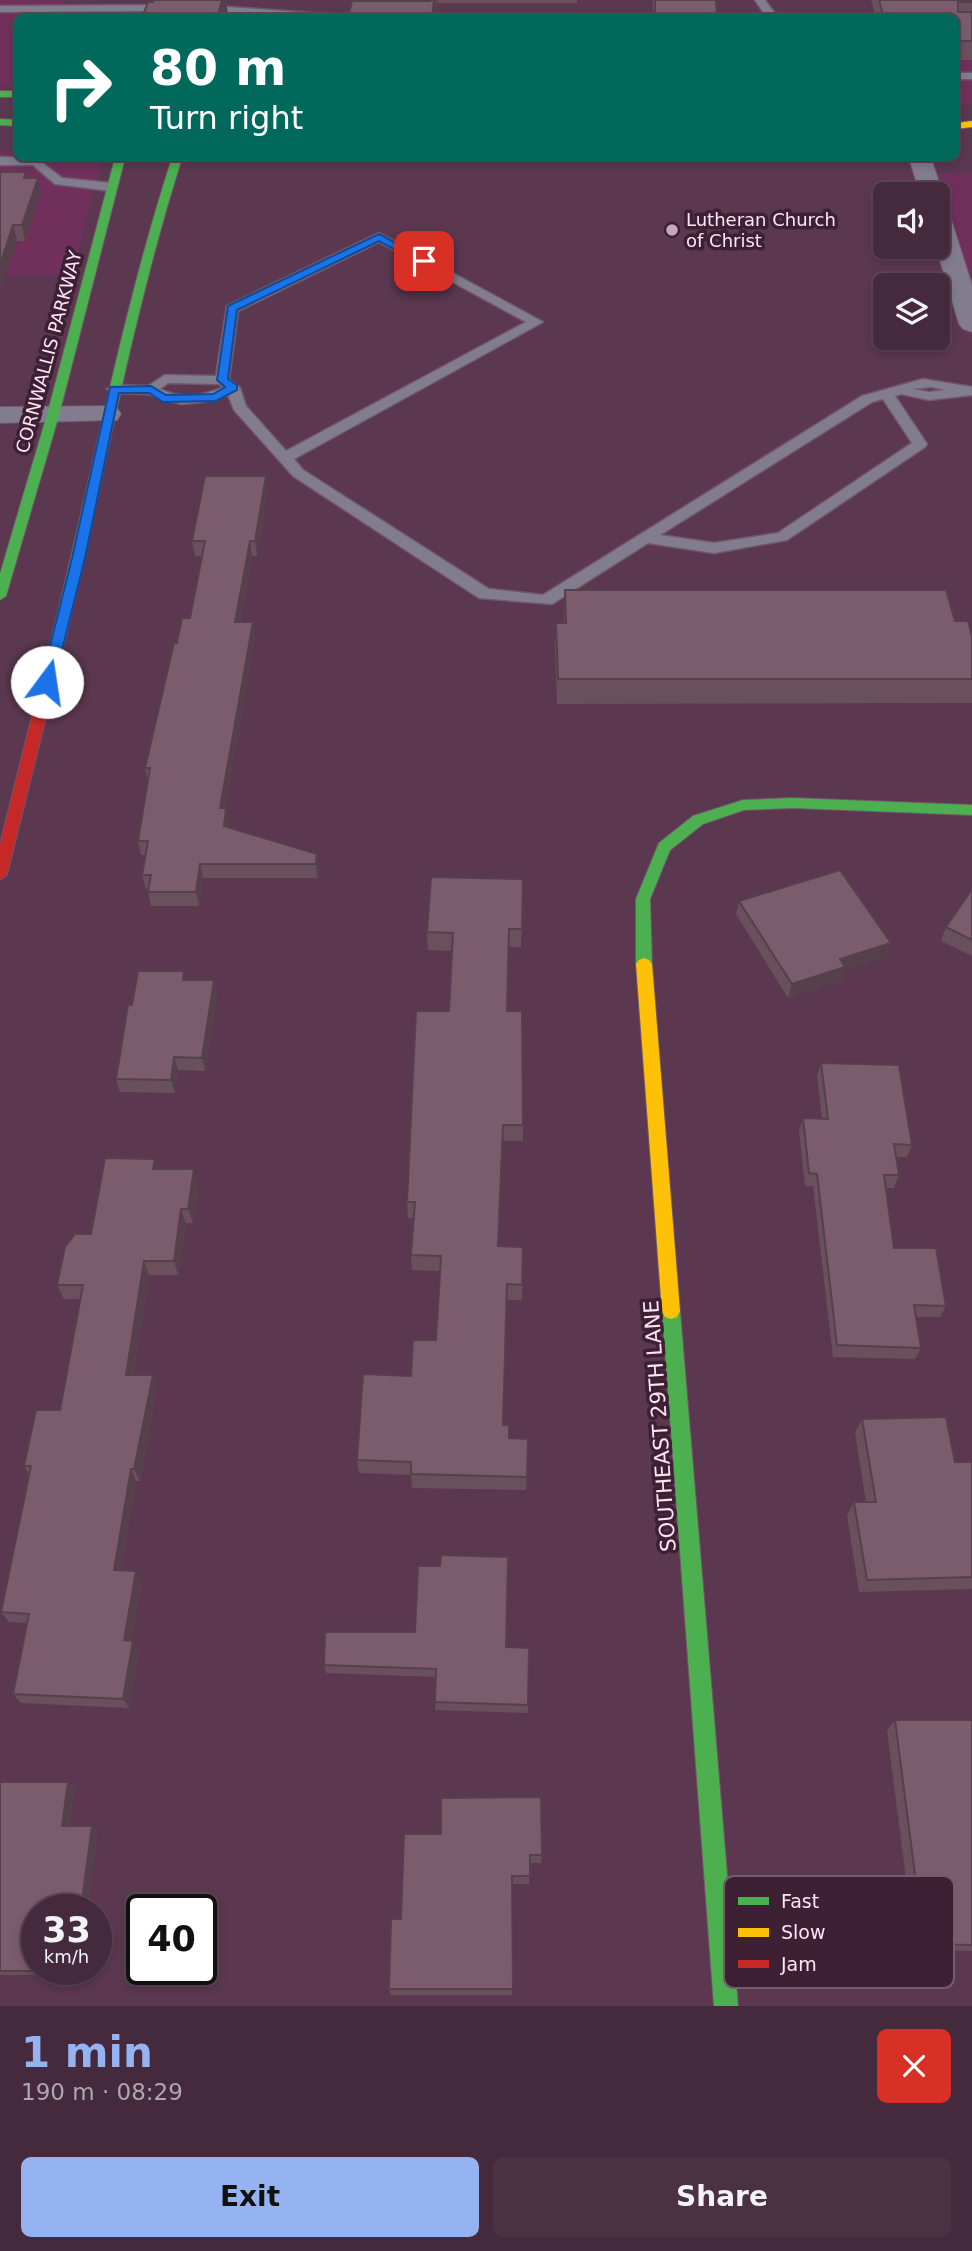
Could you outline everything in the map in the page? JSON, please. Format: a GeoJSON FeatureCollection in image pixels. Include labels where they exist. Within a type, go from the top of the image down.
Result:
{"type":"FeatureCollection","features":[{"type":"Feature","properties":{"kind":"street","name":"CORNWALLIS PARKWAY"},"geometry":{"type":"LineString","coordinates":[[0,596],[53,415],[119,161]]}},
{"type":"Feature","properties":{"kind":"street"},"geometry":{"type":"LineString","coordinates":[[0,874],[79,558],[111,402],[158,212],[176,161]]}},
{"type":"Feature","properties":{"kind":"street"},"geometry":{"type":"LineString","coordinates":[[921,161],[927,182]]}},
{"type":"Feature","properties":{"kind":"street"},"geometry":{"type":"LineString","coordinates":[[950,254],[972,324]]}},
{"type":"Feature","properties":{"kind":"street"},"geometry":{"type":"LineString","coordinates":[[0,415],[53,415],[111,402]]}},
{"type":"Feature","properties":{"kind":"street","name":"SOUTHEAST 29TH LANE"},"geometry":{"type":"LineString","coordinates":[[724,1981],[642,937],[643,899],[664,847],[698,820],[743,805],[793,803],[972,810]]}},
{"type":"Feature","properties":{"kind":"street","name":"SOUTHEAST 29TH LANE"},"geometry":{"type":"LineString","coordinates":[[725,1988],[726,2006]]}},
{"type":"Feature","properties":{"kind":"lane"},"geometry":{"type":"LineString","coordinates":[[0,9],[251,14]]}},
{"type":"Feature","properties":{"kind":"lane"},"geometry":{"type":"LineString","coordinates":[[0,161],[36,161],[60,181],[111,187]]}},
{"type":"Feature","properties":{"kind":"lane"},"geometry":{"type":"LineString","coordinates":[[285,458],[536,322],[379,237],[232,309],[228,384],[239,407],[298,473],[485,594],[546,600],[867,399],[895,392],[911,384],[942,383],[967,391]]}},
{"type":"Feature","properties":{"kind":"lane"},"geometry":{"type":"LineString","coordinates":[[111,402],[151,390],[163,398],[216,397],[228,384]]}},
{"type":"Feature","properties":{"kind":"lane"},"geometry":{"type":"LineString","coordinates":[[645,538],[714,548],[782,537],[920,444],[895,392]]}},
{"type":"Feature","properties":{"kind":"shaded area"},"geometry":{"type":"Polygon","coordinates":[[[0,0],[65,0],[60,14],[14,14],[14,85],[0,85],[0,0]]]}},
{"type":"Feature","properties":{"kind":"shaded area"},"geometry":{"type":"Polygon","coordinates":[[[959,32],[972,32],[972,105],[959,104],[959,32]]]}},
{"type":"Feature","properties":{"kind":"shaded area"},"geometry":{"type":"Polygon","coordinates":[[[0,151],[14,151],[14,161],[102,161],[72,276],[0,276],[0,151]]]}},
{"type":"Feature","properties":{"kind":"shaded area"},"geometry":{"type":"Polygon","coordinates":[[[929,173],[972,174],[972,343],[950,256],[950,182],[932,182],[929,173]]]}},
{"type":"Feature","properties":{"kind":"building"},"geometry":{"type":"Polygon","coordinates":[[[222,0],[218,14],[144,14],[148,2],[222,0]]]}},
{"type":"Feature","properties":{"kind":"building"},"geometry":{"type":"Polygon","coordinates":[[[434,0],[432,14],[349,14],[352,1],[434,0]]]}},
{"type":"Feature","properties":{"kind":"building"},"geometry":{"type":"Polygon","coordinates":[[[655,0],[716,0],[717,14],[655,14],[655,0]]]}},
{"type":"Feature","properties":{"kind":"building"},"geometry":{"type":"Polygon","coordinates":[[[879,0],[972,0],[958,2],[958,12],[972,12],[972,41],[959,41],[959,14],[883,14],[879,0]]]}},
{"type":"Feature","properties":{"kind":"building"},"geometry":{"type":"Polygon","coordinates":[[[0,172],[26,172],[24,178],[38,178],[22,225],[13,225],[0,265],[0,172]]]}},
{"type":"Feature","properties":{"kind":"building"},"geometry":{"type":"Polygon","coordinates":[[[205,476],[266,476],[255,541],[250,541],[235,622],[253,622],[220,808],[226,808],[224,826],[317,854],[316,864],[200,864],[196,892],[148,892],[151,875],[142,875],[148,841],[138,841],[150,768],[145,768],[174,643],[177,643],[182,618],[190,618],[205,541],[192,541],[205,476]]]}},
{"type":"Feature","properties":{"kind":"building"},"geometry":{"type":"Polygon","coordinates":[[[565,590],[946,590],[955,621],[968,621],[972,636],[972,679],[558,679],[556,623],[566,623],[565,590]]]}},
{"type":"Feature","properties":{"kind":"building"},"geometry":{"type":"Polygon","coordinates":[[[840,870],[891,943],[840,959],[845,967],[792,984],[739,901],[840,870]]]}},
{"type":"Feature","properties":{"kind":"building"},"geometry":{"type":"Polygon","coordinates":[[[431,877],[523,879],[522,929],[509,929],[507,1011],[522,1011],[523,1125],[503,1125],[498,1246],[523,1247],[522,1285],[507,1284],[503,1425],[509,1425],[509,1438],[528,1439],[527,1477],[411,1474],[411,1462],[357,1460],[363,1374],[411,1376],[413,1340],[436,1340],[441,1256],[411,1255],[415,1202],[407,1202],[416,1011],[449,1011],[453,933],[427,932],[431,877]]]}},
{"type":"Feature","properties":{"kind":"building"},"geometry":{"type":"Polygon","coordinates":[[[972,889],[972,940],[946,927],[972,889]]]}},
{"type":"Feature","properties":{"kind":"building"},"geometry":{"type":"Polygon","coordinates":[[[138,971],[184,971],[183,980],[214,980],[202,1058],[174,1057],[171,1080],[116,1079],[128,1005],[132,1005],[138,971]]]}},
{"type":"Feature","properties":{"kind":"building"},"geometry":{"type":"Polygon","coordinates":[[[821,1063],[899,1065],[912,1145],[894,1144],[899,1175],[884,1175],[894,1248],[936,1248],[946,1306],[914,1305],[921,1348],[837,1345],[817,1174],[809,1173],[803,1118],[828,1119],[821,1063]]]}},
{"type":"Feature","properties":{"kind":"building"},"geometry":{"type":"Polygon","coordinates":[[[105,1158],[155,1159],[153,1169],[194,1169],[188,1209],[181,1209],[174,1261],[144,1261],[126,1375],[153,1375],[134,1469],[131,1469],[114,1570],[136,1571],[124,1640],[133,1641],[123,1699],[13,1694],[29,1614],[1,1612],[31,1466],[24,1466],[36,1410],[60,1410],[83,1285],[57,1285],[65,1247],[75,1234],[91,1234],[105,1158]]]}},
{"type":"Feature","properties":{"kind":"building"},"geometry":{"type":"Polygon","coordinates":[[[946,1417],[955,1462],[972,1462],[972,1577],[867,1580],[854,1502],[876,1502],[862,1419],[946,1417]]]}},
{"type":"Feature","properties":{"kind":"building"},"geometry":{"type":"Polygon","coordinates":[[[441,1555],[508,1557],[506,1647],[529,1648],[528,1705],[435,1702],[436,1669],[324,1665],[325,1632],[415,1632],[418,1566],[440,1566],[441,1555]]]}},
{"type":"Feature","properties":{"kind":"building"},"geometry":{"type":"Polygon","coordinates":[[[895,1720],[972,1720],[972,1945],[954,1945],[954,1876],[915,1876],[895,1720]]]}},
{"type":"Feature","properties":{"kind":"building"},"geometry":{"type":"Polygon","coordinates":[[[0,1782],[68,1782],[62,1826],[92,1826],[83,1894],[21,1894],[21,1971],[0,1971],[0,1782]]]}},
{"type":"Feature","properties":{"kind":"building"},"geometry":{"type":"Polygon","coordinates":[[[541,1797],[542,1855],[530,1855],[530,1876],[512,1876],[513,1989],[389,1989],[391,1919],[401,1919],[404,1834],[441,1834],[441,1798],[541,1797]]]}},
{"type":"Feature","properties":{"kind":"traffic: fast"},"geometry":{"type":"LineString","coordinates":[[0,94],[14,94]]}},
{"type":"Feature","properties":{"kind":"traffic: fast"},"geometry":{"type":"LineString","coordinates":[[0,122],[14,123]]}},
{"type":"Feature","properties":{"kind":"traffic: fast"},"geometry":{"type":"LineString","coordinates":[[0,596],[53,415],[119,161]]}},
{"type":"Feature","properties":{"kind":"traffic: fast"},"geometry":{"type":"LineString","coordinates":[[61,628],[142,274],[176,161]]}},
{"type":"Feature","properties":{"kind":"traffic: fast"},"geometry":{"type":"LineString","coordinates":[[644,964],[643,899],[664,847],[698,820],[743,805],[793,803],[972,810]]}},
{"type":"Feature","properties":{"kind":"traffic: fast"},"geometry":{"type":"LineString","coordinates":[[671,1311],[724,1981]]}},
{"type":"Feature","properties":{"kind":"traffic: fast"},"geometry":{"type":"LineString","coordinates":[[725,1988],[726,2006]]}},
{"type":"Feature","properties":{"kind":"traffic: slow"},"geometry":{"type":"LineString","coordinates":[[959,126],[972,124]]}},
{"type":"Feature","properties":{"kind":"traffic: slow"},"geometry":{"type":"LineString","coordinates":[[644,964],[671,1311]]}},
{"type":"Feature","properties":{"kind":"traffic: jam"},"geometry":{"type":"LineString","coordinates":[[0,874],[61,628]]}},
{"type":"Feature","properties":{"kind":"place","name":"Lutheran Church of Christ"},"geometry":{"type":"Point","coordinates":[672,230]}},
{"type":"Feature","properties":{"kind":"route"},"geometry":{"type":"LineString","coordinates":[[47,682],[79,558],[92,484],[114,389],[151,390],[163,398],[216,397],[233,388],[222,380],[232,309],[379,237],[424,261]]}}]}
